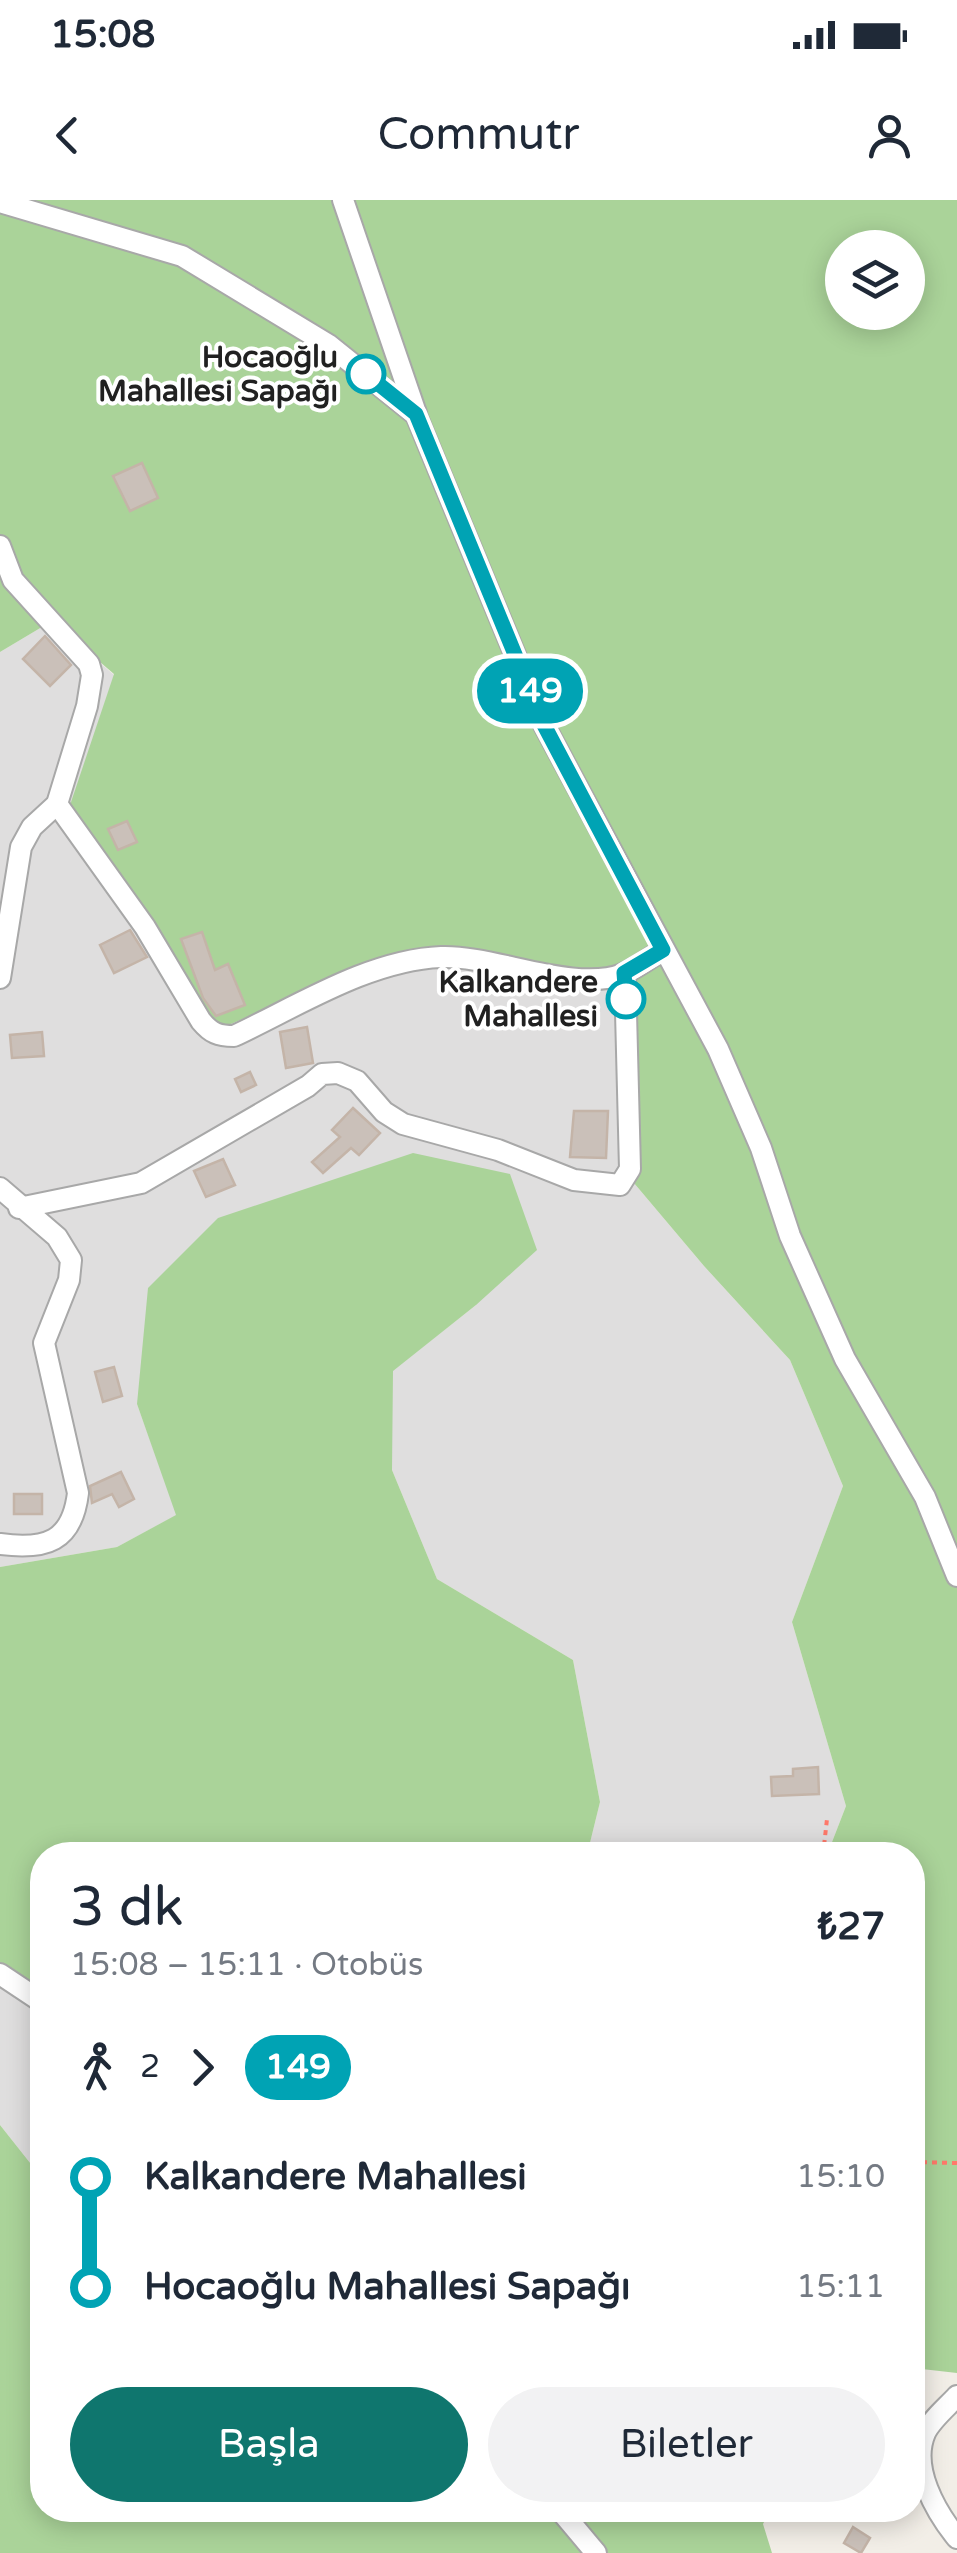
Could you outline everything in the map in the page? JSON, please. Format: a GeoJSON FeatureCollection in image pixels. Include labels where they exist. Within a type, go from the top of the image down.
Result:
{"type":"FeatureCollection","features":[{"type":"Feature","properties":{"kind":"street"},"geometry":{"type":"LineString","coordinates":[[343,200],[416,414],[544,725],[718,1049],[762,1148],[790,1236],[844,1359],[926,1497],[957,1576]]}},
{"type":"Feature","properties":{"kind":"street"},"geometry":{"type":"LineString","coordinates":[[0,202],[182,256],[330,345],[416,414]]}},
{"type":"Feature","properties":{"kind":"street"},"geometry":{"type":"LineString","coordinates":[[0,546],[13,580],[89,664],[92,674],[87,706],[56,804],[32,826],[22,847],[0,978]]}},
{"type":"Feature","properties":{"kind":"street"},"geometry":{"type":"LineString","coordinates":[[56,804],[144,927],[211,1033],[234,1036],[363,975],[423,959],[445,957],[571,977],[624,973],[663,950]]}},
{"type":"Feature","properties":{"kind":"street"},"geometry":{"type":"LineString","coordinates":[[19,1208],[141,1184],[322,1074],[338,1074],[357,1081],[384,1112],[404,1124],[498,1150],[574,1180],[620,1185],[630,1169],[624,973]]}},
{"type":"Feature","properties":{"kind":"street"},"geometry":{"type":"LineString","coordinates":[[0,1188],[57,1238],[71,1260],[69,1280],[44,1343],[78,1493],[75,1515],[63,1535],[20,1546],[0,1544]]}},
{"type":"Feature","properties":{"kind":"street"},"geometry":{"type":"LineString","coordinates":[[0,1974],[30,1994]]}},
{"type":"Feature","properties":{"kind":"street"},"geometry":{"type":"LineString","coordinates":[[925,2435],[957,2396]]}},
{"type":"Feature","properties":{"kind":"street"},"geometry":{"type":"LineString","coordinates":[[925,2480],[957,2538]]}},
{"type":"Feature","properties":{"kind":"street"},"geometry":{"type":"LineString","coordinates":[[570,2522],[596,2553]]}},
{"type":"Feature","properties":{"kind":"path"},"geometry":{"type":"LineString","coordinates":[[824,1842],[826,1819]]}},
{"type":"Feature","properties":{"kind":"path"},"geometry":{"type":"LineString","coordinates":[[925,2162],[957,2163]]}},
{"type":"Feature","properties":{"kind":"shaded area"},"geometry":{"type":"Polygon","coordinates":[[[52,621],[114,675],[67,818],[380,959],[492,966],[623,990],[634,1183],[790,1360],[843,1486],[792,1622],[846,1806],[832,1842],[590,1842],[600,1802],[573,1660],[437,1579],[392,1470],[392,1371],[476,1305],[137,1404],[177,1515],[117,1547],[0,1567],[0,652],[52,621]]]}},
{"type":"Feature","properties":{"kind":"shaded area"},"geometry":{"type":"Polygon","coordinates":[[[0,1971],[30,1986],[30,2163],[0,2125],[0,1971]]]}},
{"type":"Feature","properties":{"kind":"green space"},"geometry":{"type":"Polygon","coordinates":[[[0,200],[957,200],[957,2373],[925,2369],[925,1842],[832,1842],[846,1806],[792,1622],[843,1486],[790,1360],[634,1183],[623,991],[493,966],[380,959],[208,1034],[66,817],[114,674],[52,621],[0,652],[0,200]]]}},
{"type":"Feature","properties":{"kind":"green space"},"geometry":{"type":"Polygon","coordinates":[[[413,1153],[510,1174],[537,1250],[393,1371],[392,1470],[437,1579],[573,1660],[600,1802],[590,1842],[30,1842],[30,1986],[0,1971],[0,1567],[117,1547],[176,1515],[137,1404],[148,1288],[218,1218],[413,1153]]]}},
{"type":"Feature","properties":{"kind":"green space"},"geometry":{"type":"Polygon","coordinates":[[[0,2125],[30,2163],[30,2522],[764,2522],[772,2553],[0,2553],[0,2125]]]}},
{"type":"Feature","properties":{"kind":"building"},"geometry":{"type":"Polygon","coordinates":[[[142,463],[158,498],[130,511],[113,476],[142,463]]]}},
{"type":"Feature","properties":{"kind":"building"},"geometry":{"type":"Polygon","coordinates":[[[45,636],[71,665],[50,686],[23,659],[45,636]]]}},
{"type":"Feature","properties":{"kind":"building"},"geometry":{"type":"Polygon","coordinates":[[[127,821],[137,842],[118,850],[108,829],[127,821]]]}},
{"type":"Feature","properties":{"kind":"building"},"geometry":{"type":"Polygon","coordinates":[[[130,930],[147,957],[114,973],[100,945],[130,930]]]}},
{"type":"Feature","properties":{"kind":"building"},"geometry":{"type":"Polygon","coordinates":[[[202,932],[215,970],[228,964],[245,1005],[216,1016],[203,998],[181,939],[202,932]]]}},
{"type":"Feature","properties":{"kind":"building"},"geometry":{"type":"Polygon","coordinates":[[[307,1027],[313,1063],[286,1068],[280,1032],[307,1027]]]}},
{"type":"Feature","properties":{"kind":"building"},"geometry":{"type":"Polygon","coordinates":[[[42,1032],[44,1056],[12,1058],[10,1035],[42,1032]]]}},
{"type":"Feature","properties":{"kind":"building"},"geometry":{"type":"Polygon","coordinates":[[[250,1072],[256,1085],[241,1092],[235,1079],[250,1072]]]}},
{"type":"Feature","properties":{"kind":"building"},"geometry":{"type":"Polygon","coordinates":[[[353,1108],[380,1133],[359,1155],[351,1148],[323,1173],[312,1162],[340,1137],[332,1130],[353,1108]]]}},
{"type":"Feature","properties":{"kind":"building"},"geometry":{"type":"Polygon","coordinates":[[[574,1111],[608,1111],[606,1158],[570,1157],[574,1111]]]}},
{"type":"Feature","properties":{"kind":"building"},"geometry":{"type":"Polygon","coordinates":[[[223,1159],[235,1185],[206,1197],[194,1171],[223,1159]]]}},
{"type":"Feature","properties":{"kind":"building"},"geometry":{"type":"Polygon","coordinates":[[[114,1367],[122,1396],[103,1402],[95,1372],[114,1367]]]}},
{"type":"Feature","properties":{"kind":"building"},"geometry":{"type":"Polygon","coordinates":[[[121,1472],[134,1499],[119,1507],[112,1494],[92,1503],[90,1486],[121,1472]]]}},
{"type":"Feature","properties":{"kind":"building"},"geometry":{"type":"Polygon","coordinates":[[[14,1494],[42,1494],[42,1514],[14,1514],[14,1494]]]}},
{"type":"Feature","properties":{"kind":"building"},"geometry":{"type":"Polygon","coordinates":[[[818,1767],[819,1794],[772,1796],[771,1777],[793,1776],[793,1769],[818,1767]]]}},
{"type":"Feature","properties":{"kind":"building"},"geometry":{"type":"Polygon","coordinates":[[[853,2527],[870,2538],[861,2553],[844,2543],[853,2527]]]}},
{"type":"Feature","properties":{"kind":"bus line","name":"149"},"geometry":{"type":"LineString","coordinates":[[366,374],[416,414],[544,725],[663,950],[624,973],[626,999]]}},
{"type":"Feature","properties":{"kind":"place","name":"Hocaoğlu Mahallesi Sapağı"},"geometry":{"type":"Point","coordinates":[366,374]}},
{"type":"Feature","properties":{"kind":"place","name":"Kalkandere Mahallesi"},"geometry":{"type":"Point","coordinates":[626,999]}}]}
